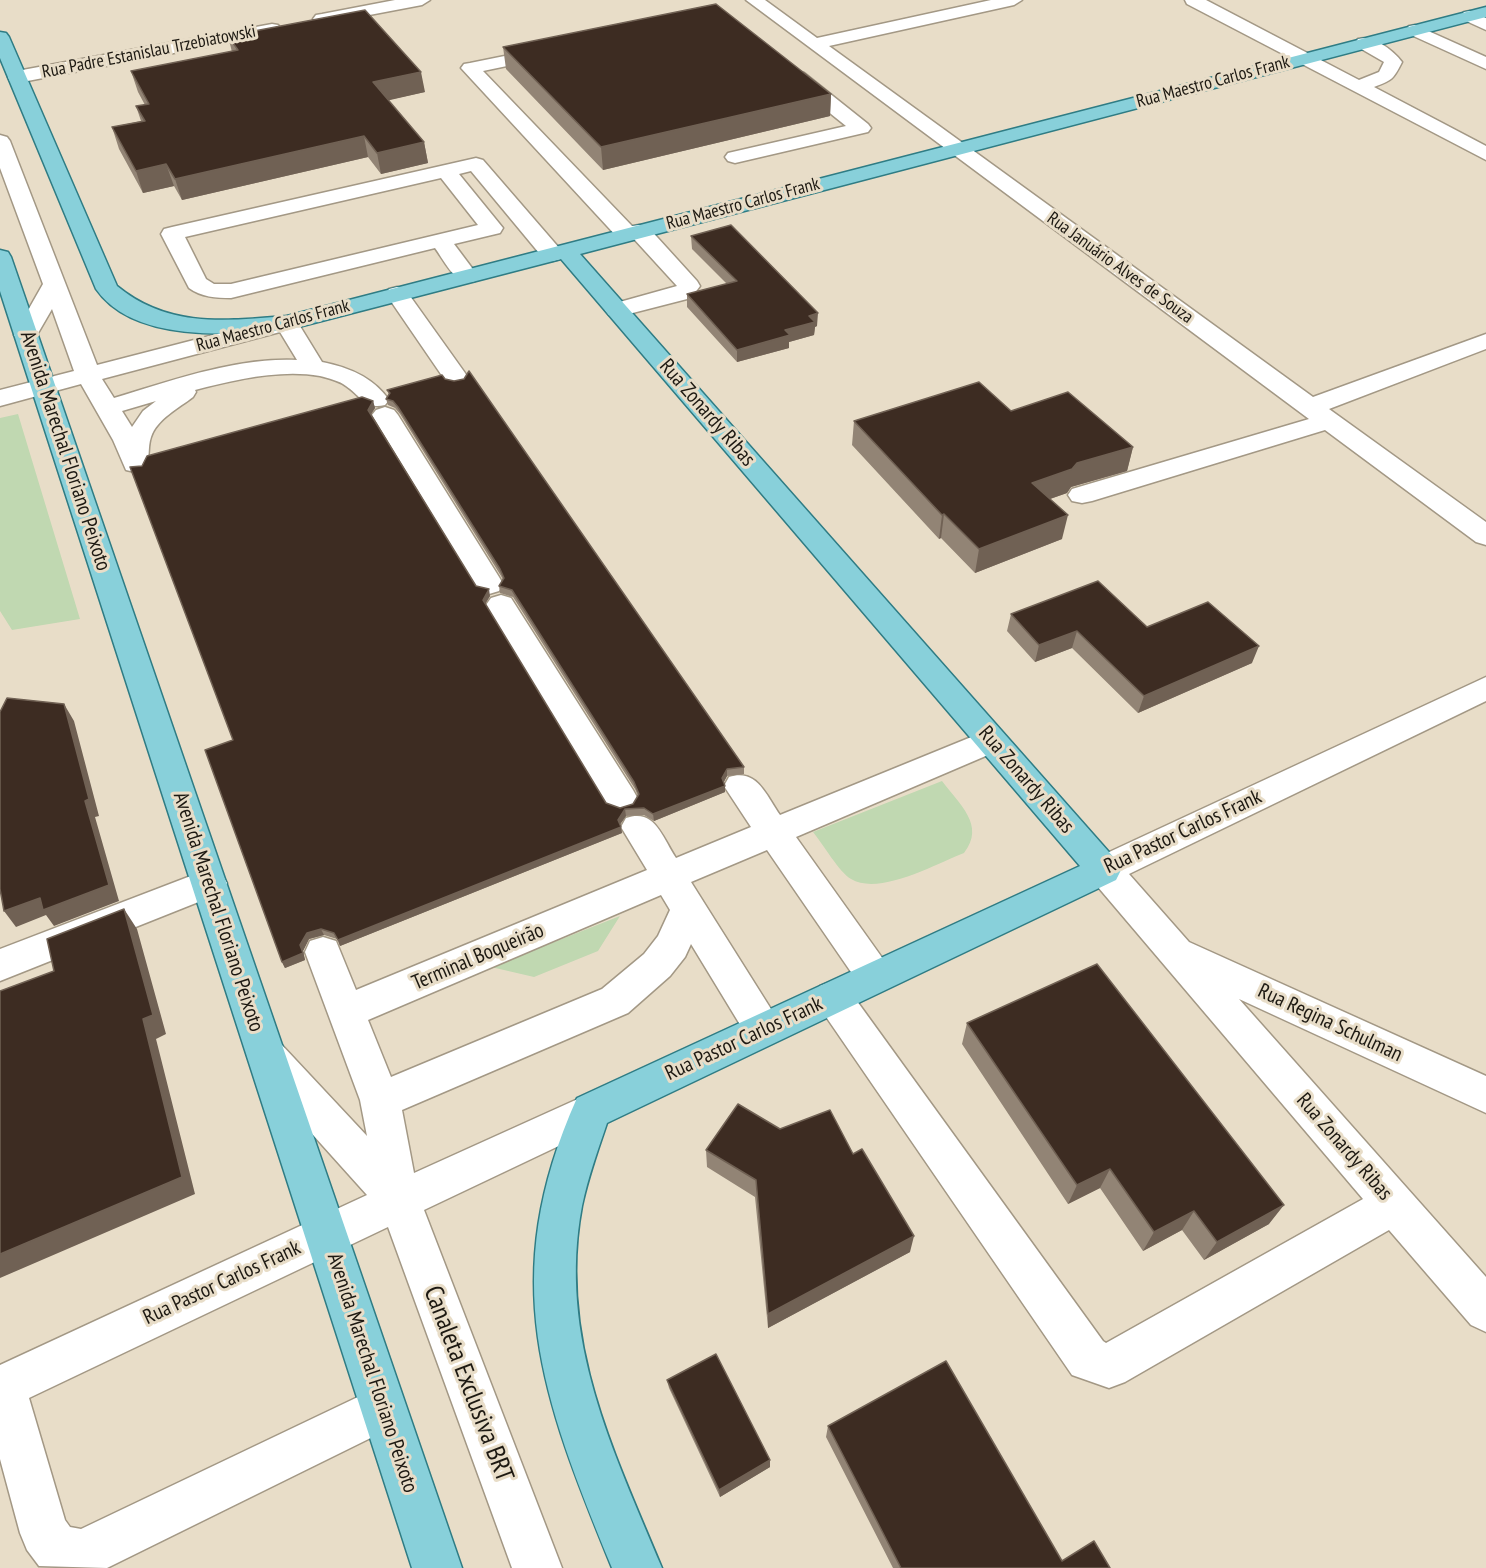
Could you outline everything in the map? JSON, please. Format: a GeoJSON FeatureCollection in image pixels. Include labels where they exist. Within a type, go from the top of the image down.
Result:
{"type":"FeatureCollection","features":[{"type":"Feature","properties":{"kind":"main road","name":"Rua Maestro Carlos Frank"},"geometry":{"type":"LineString","coordinates":[[288,323],[1364,43],[1481,17]]}},
{"type":"Feature","properties":{"kind":"main road"},"geometry":{"type":"LineString","coordinates":[[0,37],[107,289],[117,299],[149,316],[191,325],[238,327],[288,323]]}},
{"type":"Feature","properties":{"kind":"main road","name":"Rua Zonardy Ribas"},"geometry":{"type":"LineString","coordinates":[[559,252],[617,310],[1104,870]]}},
{"type":"Feature","properties":{"kind":"main road","name":"Avenida Marechal Floriano Peixoto"},"geometry":{"type":"LineString","coordinates":[[0,257],[437,1568]]}},
{"type":"Feature","properties":{"kind":"main road","name":"Rua Pastor Carlos Frank"},"geometry":{"type":"LineString","coordinates":[[591,1111],[1104,870]]}},
{"type":"Feature","properties":{"kind":"main road"},"geometry":{"type":"LineString","coordinates":[[591,1111],[570,1173],[559,1220],[553,1279],[557,1336],[573,1409],[637,1568]]}},
{"type":"Feature","properties":{"kind":"street","name":"Rua Padre Estanislau Trzebiatowski"},"geometry":{"type":"LineString","coordinates":[[17,77],[422,0]]}},
{"type":"Feature","properties":{"kind":"street","name":"Rua Januário Alves de Souza"},"geometry":{"type":"LineString","coordinates":[[754,0],[812,62],[957,149],[1486,536]]}},
{"type":"Feature","properties":{"kind":"street"},"geometry":{"type":"LineString","coordinates":[[735,157],[861,128],[812,62],[1014,0]]}},
{"type":"Feature","properties":{"kind":"street"},"geometry":{"type":"LineString","coordinates":[[1193,0],[1486,154]]}},
{"type":"Feature","properties":{"kind":"street"},"geometry":{"type":"LineString","coordinates":[[1415,30],[1486,64]]}},
{"type":"Feature","properties":{"kind":"street"},"geometry":{"type":"LineString","coordinates":[[1358,87],[1386,76],[1393,62],[1387,55],[1364,43]]}},
{"type":"Feature","properties":{"kind":"street"},"geometry":{"type":"LineString","coordinates":[[562,49],[470,68],[633,233],[689,286],[683,293],[617,310]]}},
{"type":"Feature","properties":{"kind":"street"},"geometry":{"type":"LineString","coordinates":[[0,141],[88,375],[126,440],[135,464],[138,437],[152,416],[178,395],[216,378]]}},
{"type":"Feature","properties":{"kind":"street"},"geometry":{"type":"LineString","coordinates":[[446,171],[492,228],[231,291],[214,291],[202,287],[197,282],[172,234],[476,164],[559,252]]}},
{"type":"Feature","properties":{"kind":"street"},"geometry":{"type":"LineString","coordinates":[[440,240],[467,276]]}},
{"type":"Feature","properties":{"kind":"street"},"geometry":{"type":"LineString","coordinates":[[26,335],[54,284]]}},
{"type":"Feature","properties":{"kind":"street"},"geometry":{"type":"LineString","coordinates":[[397,294],[456,378]]}},
{"type":"Feature","properties":{"kind":"street"},"geometry":{"type":"LineString","coordinates":[[288,323],[313,368]]}},
{"type":"Feature","properties":{"kind":"street","name":"Rua Maestro Carlos Frank"},"geometry":{"type":"LineString","coordinates":[[0,398],[288,323]]}},
{"type":"Feature","properties":{"kind":"street"},"geometry":{"type":"LineString","coordinates":[[1082,495],[1319,414],[1486,341]]}},
{"type":"Feature","properties":{"kind":"street"},"geometry":{"type":"LineString","coordinates":[[106,408],[216,378],[265,368],[313,368],[349,378],[363,386],[380,408],[763,1029]]}},
{"type":"Feature","properties":{"kind":"street","name":"Rua Pastor Carlos Frank"},"geometry":{"type":"LineString","coordinates":[[1104,870],[1486,688]]}},
{"type":"Feature","properties":{"kind":"street","name":"Terminal Boqueirão"},"geometry":{"type":"LineString","coordinates":[[346,1012],[991,741]]}},
{"type":"Feature","properties":{"kind":"street"},"geometry":{"type":"LineString","coordinates":[[741,786],[875,977]]}},
{"type":"Feature","properties":{"kind":"street","name":"Rua Zonardy Ribas"},"geometry":{"type":"LineString","coordinates":[[1104,870],[1486,1310]]}},
{"type":"Feature","properties":{"kind":"street"},"geometry":{"type":"LineString","coordinates":[[0,965],[208,883]]}},
{"type":"Feature","properties":{"kind":"street"},"geometry":{"type":"LineString","coordinates":[[380,1100],[615,1001],[657,966],[672,946],[688,908]]}},
{"type":"Feature","properties":{"kind":"street"},"geometry":{"type":"LineString","coordinates":[[323,952],[346,1012]]}},
{"type":"Feature","properties":{"kind":"street","name":"Rua Regina Schulman"},"geometry":{"type":"LineString","coordinates":[[1174,952],[1486,1095]]}},
{"type":"Feature","properties":{"kind":"street"},"geometry":{"type":"LineString","coordinates":[[833,997],[1088,1359],[1109,1366],[1394,1204]]}},
{"type":"Feature","properties":{"kind":"street","name":"Canaleta Exclusiva BRT"},"geometry":{"type":"LineString","coordinates":[[346,1012],[380,1100],[399,1200],[537,1568]]}},
{"type":"Feature","properties":{"kind":"street","name":"Canaleta Exclusiva BRT"},"geometry":{"type":"LineString","coordinates":[[266,1055],[399,1200]]}},
{"type":"Feature","properties":{"kind":"street","name":"Rua Pastor Carlos Frank"},"geometry":{"type":"LineString","coordinates":[[2,1387],[591,1111]]}},
{"type":"Feature","properties":{"kind":"street"},"geometry":{"type":"LineString","coordinates":[[2,1387],[44,1533],[56,1549],[83,1554],[383,1408]]}},
{"type":"Feature","properties":{"kind":"green space"},"geometry":{"type":"Polygon","coordinates":[[[18,414],[80,619],[12,630],[0,611],[0,418],[18,414]]]}},
{"type":"Feature","properties":{"kind":"green space"},"geometry":{"type":"Polygon","coordinates":[[[942,781],[968,815],[972,833],[970,843],[964,853],[923,871],[877,884],[851,879],[836,864],[813,832],[942,781]]]}},
{"type":"Feature","properties":{"kind":"green space"},"geometry":{"type":"Polygon","coordinates":[[[620,916],[598,951],[534,977],[491,967],[620,916]]]}},
{"type":"Feature","properties":{"kind":"building"},"geometry":{"type":"Polygon","coordinates":[[[716,4],[831,94],[601,147],[503,47],[716,4]]]}},
{"type":"Feature","properties":{"kind":"building"},"geometry":{"type":"Polygon","coordinates":[[[365,10],[421,72],[373,82],[424,142],[377,153],[364,136],[175,179],[166,164],[136,171],[112,127],[145,121],[136,106],[149,104],[131,71],[238,50],[228,36],[365,10]]]}},
{"type":"Feature","properties":{"kind":"building"},"geometry":{"type":"Polygon","coordinates":[[[731,225],[818,313],[809,316],[815,322],[785,330],[790,335],[737,350],[687,294],[737,281],[691,236],[731,225]]]}},
{"type":"Feature","properties":{"kind":"building"},"geometry":{"type":"Polygon","coordinates":[[[469,371],[744,767],[727,769],[722,778],[725,786],[653,814],[644,808],[625,809],[618,820],[621,827],[338,940],[334,933],[321,929],[307,933],[300,945],[303,953],[282,962],[205,750],[233,740],[130,467],[142,466],[147,456],[362,397],[373,401],[368,410],[476,586],[489,589],[483,600],[606,803],[620,808],[633,804],[639,794],[634,782],[512,590],[499,586],[504,578],[500,569],[398,407],[393,401],[386,399],[390,393],[387,390],[442,375],[445,379],[454,381],[464,379],[469,371]]]}},
{"type":"Feature","properties":{"kind":"building"},"geometry":{"type":"Polygon","coordinates":[[[979,382],[1011,411],[1068,392],[1133,447],[1077,463],[1072,469],[1032,483],[1068,515],[979,549],[944,514],[942,515],[854,421],[979,382]]]}},
{"type":"Feature","properties":{"kind":"building"},"geometry":{"type":"Polygon","coordinates":[[[1098,581],[1147,627],[1208,602],[1259,646],[1144,696],[1077,631],[1039,645],[1011,614],[1098,581]]]}},
{"type":"Feature","properties":{"kind":"building"},"geometry":{"type":"Polygon","coordinates":[[[7,698],[64,704],[89,799],[85,801],[109,885],[43,910],[40,898],[4,911],[0,889],[0,712],[7,698]]]}},
{"type":"Feature","properties":{"kind":"building"},"geometry":{"type":"Polygon","coordinates":[[[124,909],[153,1015],[143,1019],[182,1177],[0,1254],[0,991],[54,971],[47,939],[124,909]]]}},
{"type":"Feature","properties":{"kind":"building"},"geometry":{"type":"Polygon","coordinates":[[[1097,964],[1284,1205],[1217,1242],[1194,1211],[1154,1232],[1110,1169],[1077,1185],[967,1023],[1097,964]]]}},
{"type":"Feature","properties":{"kind":"building"},"geometry":{"type":"Polygon","coordinates":[[[738,1104],[780,1129],[830,1110],[853,1154],[862,1149],[914,1236],[768,1314],[756,1180],[706,1150],[738,1104]]]}},
{"type":"Feature","properties":{"kind":"building"},"geometry":{"type":"Polygon","coordinates":[[[716,1354],[770,1460],[719,1490],[667,1380],[716,1354]]]}},
{"type":"Feature","properties":{"kind":"building"},"geometry":{"type":"Polygon","coordinates":[[[946,1361],[1062,1561],[1094,1541],[1110,1568],[901,1568],[828,1426],[946,1361]]]}}]}
